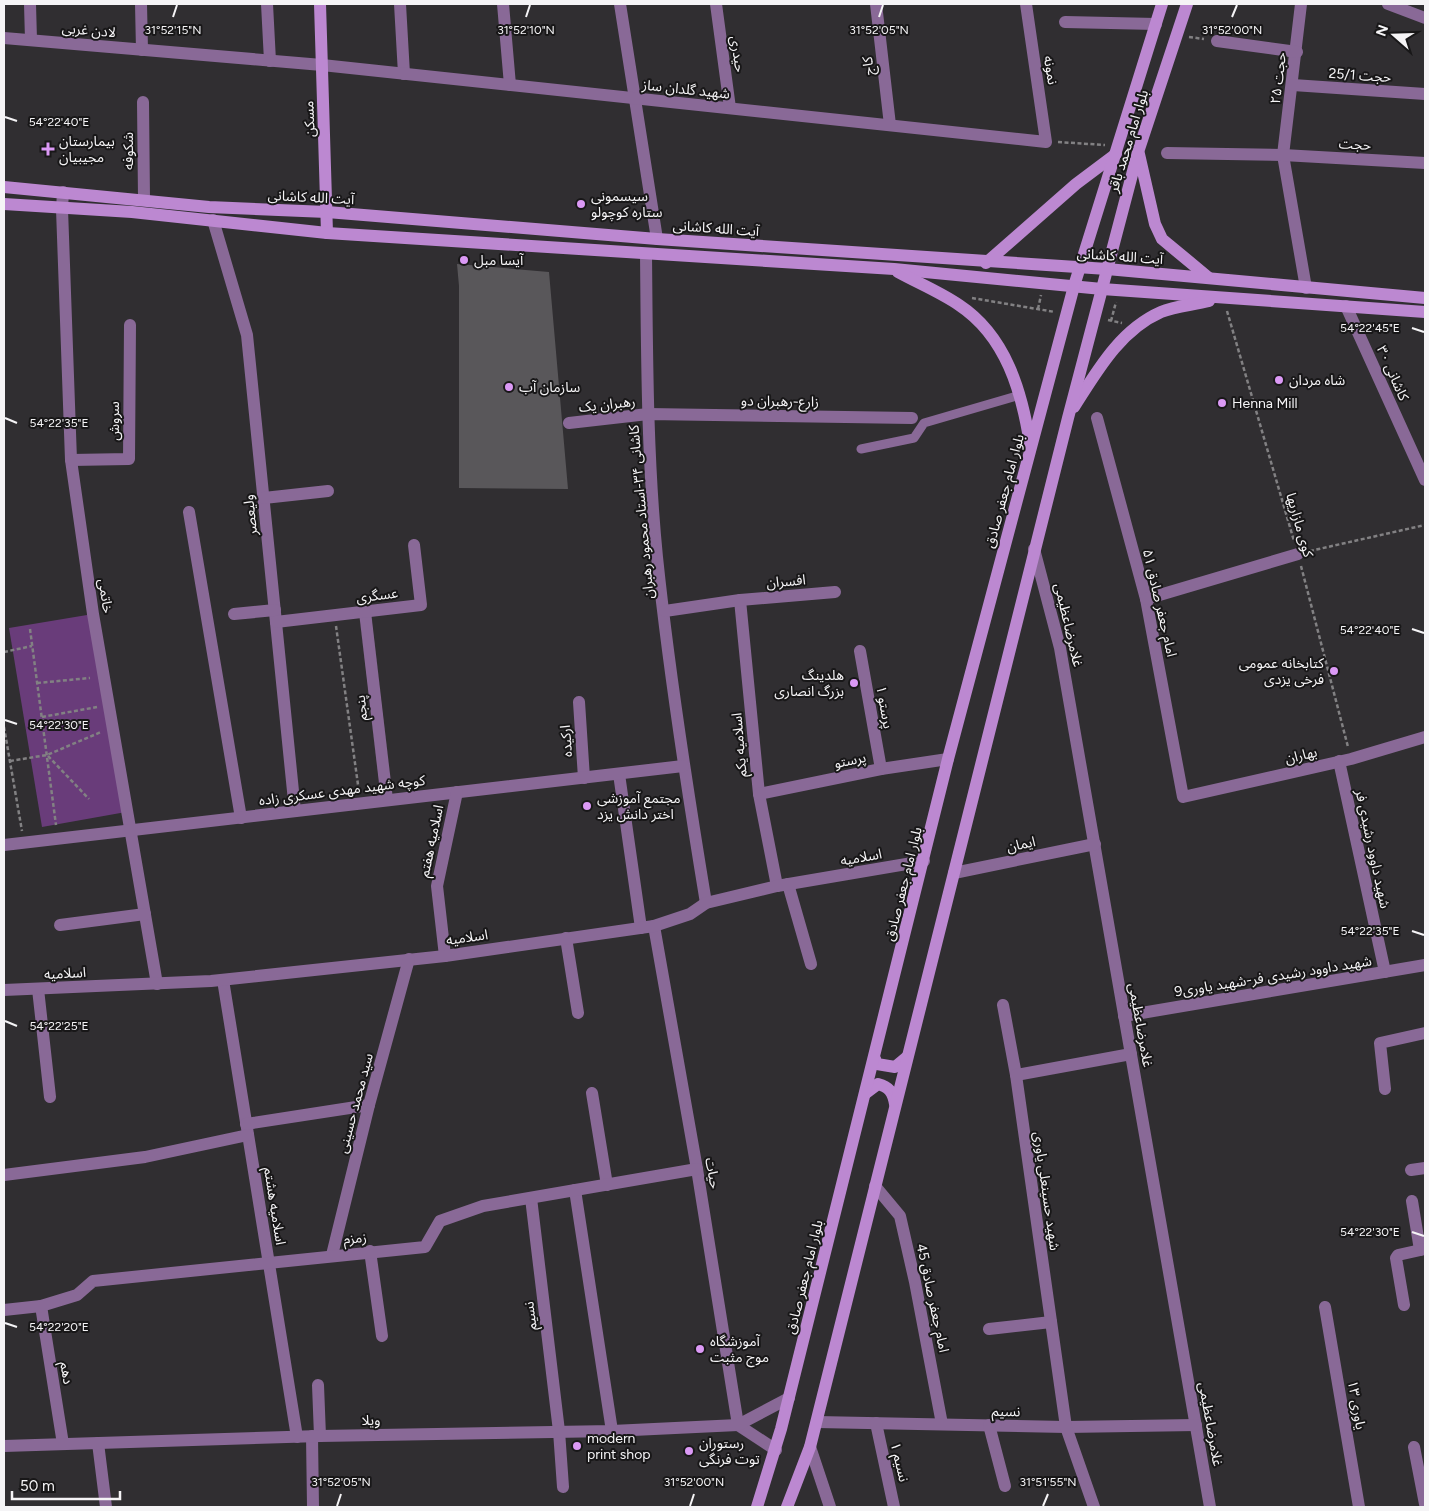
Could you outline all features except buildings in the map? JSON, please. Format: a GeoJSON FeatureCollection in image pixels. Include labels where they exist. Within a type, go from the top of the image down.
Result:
{"type":"FeatureCollection","features":[{"type":"Feature","properties":{"kind":"main road","name":"مسکن"},"geometry":{"type":"LineString","coordinates":[[320,4],[327,233]]}},
{"type":"Feature","properties":{"kind":"main road","name":"بلوار امام محمد باقر"},"geometry":{"type":"LineString","coordinates":[[1079,268],[1162,4]]}},
{"type":"Feature","properties":{"kind":"main road","name":"بلوار امام محمد باقر"},"geometry":{"type":"LineString","coordinates":[[1102,289],[1138,152],[1187,4]]}},
{"type":"Feature","properties":{"kind":"main road"},"geometry":{"type":"LineString","coordinates":[[986,263],[1117,150]]}},
{"type":"Feature","properties":{"kind":"main road"},"geometry":{"type":"LineString","coordinates":[[1138,152],[1155,224],[1162,239],[1210,278]]}},
{"type":"Feature","properties":{"kind":"main road","name":"آیت الله کاشانی"},"geometry":{"type":"LineString","coordinates":[[4,187],[144,199],[209,207],[327,212],[657,239],[1107,270],[1425,298]]}},
{"type":"Feature","properties":{"kind":"main road"},"geometry":{"type":"LineString","coordinates":[[4,204],[132,212],[327,233],[894,269],[1102,289],[1425,312]]}},
{"type":"Feature","properties":{"kind":"main road","name":"بلوار امام جعفر صادق"},"geometry":{"type":"LineString","coordinates":[[757,1507],[776,1450],[948,759],[1079,268]]}},
{"type":"Feature","properties":{"kind":"main road"},"geometry":{"type":"LineString","coordinates":[[894,269],[960,305],[991,335],[1006,359],[1020,395],[1031,450]]}},
{"type":"Feature","properties":{"kind":"main road"},"geometry":{"type":"LineString","coordinates":[[787,1507],[810,1447],[817,1422],[1034,549],[1102,289]]}},
{"type":"Feature","properties":{"kind":"main road"},"geometry":{"type":"LineString","coordinates":[[1068,418],[1094,375],[1121,341],[1136,326],[1162,312],[1223,298]]}},
{"type":"Feature","properties":{"kind":"main road"},"geometry":{"type":"LineString","coordinates":[[875,1058],[877,1064],[895,1067],[907,1056]]}},
{"type":"Feature","properties":{"kind":"main road"},"geometry":{"type":"LineString","coordinates":[[866,1092],[878,1084],[886,1086],[892,1092],[895,1106]]}},
{"type":"Feature","properties":{"kind":"street"},"geometry":{"type":"LineString","coordinates":[[30,4],[31,40]]}},
{"type":"Feature","properties":{"kind":"street"},"geometry":{"type":"LineString","coordinates":[[141,4],[142,50]]}},
{"type":"Feature","properties":{"kind":"street"},"geometry":{"type":"LineString","coordinates":[[268,4],[270,61]]}},
{"type":"Feature","properties":{"kind":"street"},"geometry":{"type":"LineString","coordinates":[[400,4],[404,74]]}},
{"type":"Feature","properties":{"kind":"street"},"geometry":{"type":"LineString","coordinates":[[503,4],[510,85]]}},
{"type":"Feature","properties":{"kind":"street"},"geometry":{"type":"LineString","coordinates":[[620,4],[637,99],[657,239]]}},
{"type":"Feature","properties":{"kind":"street","name":"حیدری"},"geometry":{"type":"LineString","coordinates":[[716,4],[730,108]]}},
{"type":"Feature","properties":{"kind":"street","name":"کاج"},"geometry":{"type":"LineString","coordinates":[[876,4],[890,125]]}},
{"type":"Feature","properties":{"kind":"street","name":"نمونه"},"geometry":{"type":"LineString","coordinates":[[1026,4],[1046,142]]}},
{"type":"Feature","properties":{"kind":"street","name":"حجت ۲۵"},"geometry":{"type":"LineString","coordinates":[[1283,155],[1293,85],[1301,4]]}},
{"type":"Feature","properties":{"kind":"street"},"geometry":{"type":"LineString","coordinates":[[1394,5],[1425,18]]}},
{"type":"Feature","properties":{"kind":"street"},"geometry":{"type":"LineString","coordinates":[[1065,22],[1156,24]]}},
{"type":"Feature","properties":{"kind":"street","name":"لادن غربی"},"geometry":{"type":"LineString","coordinates":[[4,38],[322,65]]}},
{"type":"Feature","properties":{"kind":"street"},"geometry":{"type":"LineString","coordinates":[[1218,41],[1296,52]]}},
{"type":"Feature","properties":{"kind":"street","name":"شهید گلدان ساز"},"geometry":{"type":"LineString","coordinates":[[322,65],[1046,142]]}},
{"type":"Feature","properties":{"kind":"street","name":"حجت 25/1"},"geometry":{"type":"LineString","coordinates":[[1293,85],[1425,94]]}},
{"type":"Feature","properties":{"kind":"street","name":"شکوفه"},"geometry":{"type":"LineString","coordinates":[[143,102],[144,199]]}},
{"type":"Feature","properties":{"kind":"street","name":"حجت"},"geometry":{"type":"LineString","coordinates":[[1167,153],[1283,155],[1425,164]]}},
{"type":"Feature","properties":{"kind":"street"},"geometry":{"type":"LineString","coordinates":[[1283,155],[1306,288]]}},
{"type":"Feature","properties":{"kind":"street","name":"خاتمی"},"geometry":{"type":"LineString","coordinates":[[63,192],[62,209],[71,460],[103,676],[158,984]]}},
{"type":"Feature","properties":{"kind":"street","name":"ولیعصر"},"geometry":{"type":"LineString","coordinates":[[214,220],[247,335],[295,811]]}},
{"type":"Feature","properties":{"kind":"street","name":"کاشانی ۳۴-استاد محمود رهبران"},"geometry":{"type":"LineString","coordinates":[[646,254],[648,414],[657,557],[683,766],[706,903]]}},
{"type":"Feature","properties":{"kind":"street","name":"کاشانی ۳۰"},"geometry":{"type":"LineString","coordinates":[[1346,306],[1425,480]]}},
{"type":"Feature","properties":{"kind":"street","name":"سروش"},"geometry":{"type":"LineString","coordinates":[[71,460],[129,460],[130,326]]}},
{"type":"Feature","properties":{"kind":"street","name":"زارع-رهبران دو"},"geometry":{"type":"LineString","coordinates":[[648,414],[912,418]]}},
{"type":"Feature","properties":{"kind":"street","name":"رهبران یک"},"geometry":{"type":"LineString","coordinates":[[569,423],[648,414]]}},
{"type":"Feature","properties":{"kind":"street","name":"امام جعفر صادق ۵۱"},"geometry":{"type":"LineString","coordinates":[[1097,418],[1146,599],[1183,798]]}},
{"type":"Feature","properties":{"kind":"street"},"geometry":{"type":"LineString","coordinates":[[264,498],[328,491]]}},
{"type":"Feature","properties":{"kind":"street"},"geometry":{"type":"LineString","coordinates":[[189,512],[240,818]]}},
{"type":"Feature","properties":{"kind":"street","name":"عسگری"},"geometry":{"type":"LineString","coordinates":[[234,614],[276,616],[334,615],[421,605],[414,545]]}},
{"type":"Feature","properties":{"kind":"street","name":"غلامرضاعظیمی"},"geometry":{"type":"LineString","coordinates":[[1034,549],[1060,648],[1210,1507]]}},
{"type":"Feature","properties":{"kind":"street"},"geometry":{"type":"LineString","coordinates":[[1146,599],[1298,554]]}},
{"type":"Feature","properties":{"kind":"street","name":"افسران"},"geometry":{"type":"LineString","coordinates":[[664,611],[740,600],[835,592]]}},
{"type":"Feature","properties":{"kind":"street","name":"اسلامیه یکم"},"geometry":{"type":"LineString","coordinates":[[740,600],[758,794],[783,885],[811,964]]}},
{"type":"Feature","properties":{"kind":"street","name":"پنجم"},"geometry":{"type":"LineString","coordinates":[[365,612],[387,800]]}},
{"type":"Feature","properties":{"kind":"street","name":"پرستو ۱"},"geometry":{"type":"LineString","coordinates":[[860,651],[881,768]]}},
{"type":"Feature","properties":{"kind":"street","name":"ارکیده"},"geometry":{"type":"LineString","coordinates":[[579,702],[584,778]]}},
{"type":"Feature","properties":{"kind":"street","name":"بهاران"},"geometry":{"type":"LineString","coordinates":[[1183,798],[1345,760],[1425,737]]}},
{"type":"Feature","properties":{"kind":"street","name":"پرستو"},"geometry":{"type":"LineString","coordinates":[[758,794],[881,768],[948,759]]}},
{"type":"Feature","properties":{"kind":"street","name":"شهید داوود رشیدی فر"},"geometry":{"type":"LineString","coordinates":[[1345,760],[1385,972]]}},
{"type":"Feature","properties":{"kind":"street","name":"کوچه شهید مهدی عسکری زاده"},"geometry":{"type":"LineString","coordinates":[[4,845],[683,766]]}},
{"type":"Feature","properties":{"kind":"street"},"geometry":{"type":"LineString","coordinates":[[619,774],[641,928]]}},
{"type":"Feature","properties":{"kind":"street","name":"اسلامیه هفتم"},"geometry":{"type":"LineString","coordinates":[[445,956],[437,886],[457,792]]}},
{"type":"Feature","properties":{"kind":"street","name":"ایمان"},"geometry":{"type":"LineString","coordinates":[[954,873],[1094,844]]}},
{"type":"Feature","properties":{"kind":"street","name":"اسلامیه"},"geometry":{"type":"LineString","coordinates":[[4,990],[223,980],[445,956],[654,926],[690,914],[706,903],[783,885],[924,861]]}},
{"type":"Feature","properties":{"kind":"street"},"geometry":{"type":"LineString","coordinates":[[60,924],[145,914]]}},
{"type":"Feature","properties":{"kind":"street","name":"حیات"},"geometry":{"type":"LineString","coordinates":[[654,926],[697,1169],[738,1425]]}},
{"type":"Feature","properties":{"kind":"street"},"geometry":{"type":"LineString","coordinates":[[566,938],[578,1013]]}},
{"type":"Feature","properties":{"kind":"street","name":"سید محمد حسینی"},"geometry":{"type":"LineString","coordinates":[[332,1255],[369,1105],[409,959]]}},
{"type":"Feature","properties":{"kind":"street","name":"شهید داوود رشیدی فر-شهید یاوری9"},"geometry":{"type":"LineString","coordinates":[[1124,1016],[1425,964]]}},
{"type":"Feature","properties":{"kind":"street","name":"اسلامیه هشتم"},"geometry":{"type":"LineString","coordinates":[[223,980],[297,1437]]}},
{"type":"Feature","properties":{"kind":"street"},"geometry":{"type":"LineString","coordinates":[[38,989],[50,1097]]}},
{"type":"Feature","properties":{"kind":"street","name":"شهید حسینعلی یاوری"},"geometry":{"type":"LineString","coordinates":[[1003,1005],[1016,1076],[1066,1427],[1094,1507]]}},
{"type":"Feature","properties":{"kind":"street"},"geometry":{"type":"LineString","coordinates":[[1385,1089],[1380,1043],[1425,1032]]}},
{"type":"Feature","properties":{"kind":"street"},"geometry":{"type":"LineString","coordinates":[[1016,1076],[1131,1054]]}},
{"type":"Feature","properties":{"kind":"street"},"geometry":{"type":"LineString","coordinates":[[592,1093],[607,1185]]}},
{"type":"Feature","properties":{"kind":"street"},"geometry":{"type":"LineString","coordinates":[[4,1175],[145,1157],[247,1129],[369,1105]]}},
{"type":"Feature","properties":{"kind":"street"},"geometry":{"type":"LineString","coordinates":[[1411,1170],[1425,1168]]}},
{"type":"Feature","properties":{"kind":"street","name":"زمزم"},"geometry":{"type":"LineString","coordinates":[[4,1310],[41,1306],[78,1295],[93,1281],[269,1264],[370,1251],[425,1247],[440,1221],[483,1206],[697,1169]]}},
{"type":"Feature","properties":{"kind":"street","name":"امام جعفر صادق 45"},"geometry":{"type":"LineString","coordinates":[[875,1186],[900,1216],[915,1282],[942,1424]]}},
{"type":"Feature","properties":{"kind":"street"},"geometry":{"type":"LineString","coordinates":[[575,1190],[612,1431]]}},
{"type":"Feature","properties":{"kind":"street","name":"نسیم"},"geometry":{"type":"LineString","coordinates":[[531,1198],[559,1431],[563,1487]]}},
{"type":"Feature","properties":{"kind":"street"},"geometry":{"type":"LineString","coordinates":[[1404,1305],[1396,1258],[1398,1255],[1422,1250],[1412,1201]]}},
{"type":"Feature","properties":{"kind":"street"},"geometry":{"type":"LineString","coordinates":[[370,1251],[382,1336]]}},
{"type":"Feature","properties":{"kind":"street","name":"دهم"},"geometry":{"type":"LineString","coordinates":[[41,1306],[63,1444]]}},
{"type":"Feature","properties":{"kind":"street","name":"یاوری ۱۳"},"geometry":{"type":"LineString","coordinates":[[1326,1308],[1359,1507]]}},
{"type":"Feature","properties":{"kind":"street"},"geometry":{"type":"LineString","coordinates":[[989,1329],[1051,1322]]}},
{"type":"Feature","properties":{"kind":"street"},"geometry":{"type":"LineString","coordinates":[[313,1507],[318,1385]]}},
{"type":"Feature","properties":{"kind":"street","name":"ویلا"},"geometry":{"type":"LineString","coordinates":[[4,1446],[316,1436],[612,1431],[738,1425],[789,1398]]}},
{"type":"Feature","properties":{"kind":"street","name":"نسیم"},"geometry":{"type":"LineString","coordinates":[[817,1422],[1066,1427],[1196,1424]]}},
{"type":"Feature","properties":{"kind":"street","name":"نسیم ۱"},"geometry":{"type":"LineString","coordinates":[[876,1423],[894,1507]]}},
{"type":"Feature","properties":{"kind":"street"},"geometry":{"type":"LineString","coordinates":[[738,1425],[776,1450]]}},
{"type":"Feature","properties":{"kind":"street"},"geometry":{"type":"LineString","coordinates":[[989,1425],[1005,1486]]}},
{"type":"Feature","properties":{"kind":"street"},"geometry":{"type":"LineString","coordinates":[[98,1443],[106,1507]]}},
{"type":"Feature","properties":{"kind":"street"},"geometry":{"type":"LineString","coordinates":[[810,1447],[830,1507]]}},
{"type":"Feature","properties":{"kind":"street"},"geometry":{"type":"LineString","coordinates":[[1414,1447],[1425,1504]]}},
{"type":"Feature","properties":{"kind":"lane"},"geometry":{"type":"LineString","coordinates":[[861,449],[914,438],[924,423],[1020,395]]}},
{"type":"Feature","properties":{"kind":"path"},"geometry":{"type":"LineString","coordinates":[[1176,36],[1218,41]]}},
{"type":"Feature","properties":{"kind":"path"},"geometry":{"type":"LineString","coordinates":[[1046,142],[1117,150]]}},
{"type":"Feature","properties":{"kind":"path"},"geometry":{"type":"LineString","coordinates":[[964,297],[1067,314]]}},
{"type":"Feature","properties":{"kind":"path","name":"کوی مازاریها"},"geometry":{"type":"LineString","coordinates":[[1223,298],[1298,554],[1345,760]]}},
{"type":"Feature","properties":{"kind":"path"},"geometry":{"type":"LineString","coordinates":[[1094,318],[1136,326]]}},
{"type":"Feature","properties":{"kind":"path"},"geometry":{"type":"LineString","coordinates":[[1298,554],[1425,525]]}},
{"type":"Feature","properties":{"kind":"path"},"geometry":{"type":"LineString","coordinates":[[334,615],[361,803]]}},
{"type":"Feature","properties":{"kind":"path"},"geometry":{"type":"LineString","coordinates":[[30,630],[58,839]]}},
{"type":"Feature","properties":{"kind":"path"},"geometry":{"type":"LineString","coordinates":[[4,652],[32,646]]}},
{"type":"Feature","properties":{"kind":"path"},"geometry":{"type":"LineString","coordinates":[[37,683],[103,676]]}},
{"type":"Feature","properties":{"kind":"path"},"geometry":{"type":"LineString","coordinates":[[42,717],[108,704]]}},
{"type":"Feature","properties":{"kind":"path"},"geometry":{"type":"LineString","coordinates":[[4,727],[24,843]]}},
{"type":"Feature","properties":{"kind":"path"},"geometry":{"type":"LineString","coordinates":[[10,761],[47,755],[112,728]]}},
{"type":"Feature","properties":{"kind":"path"},"geometry":{"type":"LineString","coordinates":[[47,755],[90,799]]}},
{"type":"Feature","properties":{"kind":"shaded area"},"geometry":{"type":"Polygon","coordinates":[[[93,614],[126,812],[42,827],[9,628],[93,614]]]}},
{"type":"Feature","properties":{"kind":"place","name":"بیمارستان مجیبیان"},"geometry":{"type":"Point","coordinates":[48,149]}},
{"type":"Feature","properties":{"kind":"place","name":"سیسمونی ستاره کوچولو"},"geometry":{"type":"Point","coordinates":[581,204]}},
{"type":"Feature","properties":{"kind":"place","name":"آیسا مبل"},"geometry":{"type":"Point","coordinates":[464,260]}},
{"type":"Feature","properties":{"kind":"place","name":"شاه مردان"},"geometry":{"type":"Point","coordinates":[1279,380]}},
{"type":"Feature","properties":{"kind":"place","name":"سازمان آب"},"geometry":{"type":"Point","coordinates":[509,387]}},
{"type":"Feature","properties":{"kind":"place","name":"Henna Mill"},"geometry":{"type":"Point","coordinates":[1222,403]}},
{"type":"Feature","properties":{"kind":"place","name":"کتابخانه عمومی فرخی یزدی"},"geometry":{"type":"Point","coordinates":[1334,671]}},
{"type":"Feature","properties":{"kind":"place","name":"هلدینگ بزرگ انصاری"},"geometry":{"type":"Point","coordinates":[854,683]}},
{"type":"Feature","properties":{"kind":"place","name":"مجتمع آموزشی اختر دانش یزد"},"geometry":{"type":"Point","coordinates":[587,806]}},
{"type":"Feature","properties":{"kind":"place","name":"آموزشگاه موج مثبت"},"geometry":{"type":"Point","coordinates":[700,1349]}},
{"type":"Feature","properties":{"kind":"place","name":"modern print shop"},"geometry":{"type":"Point","coordinates":[577,1446]}},
{"type":"Feature","properties":{"kind":"place","name":"رستوران توت فرنگی"},"geometry":{"type":"Point","coordinates":[689,1451]}}]}
